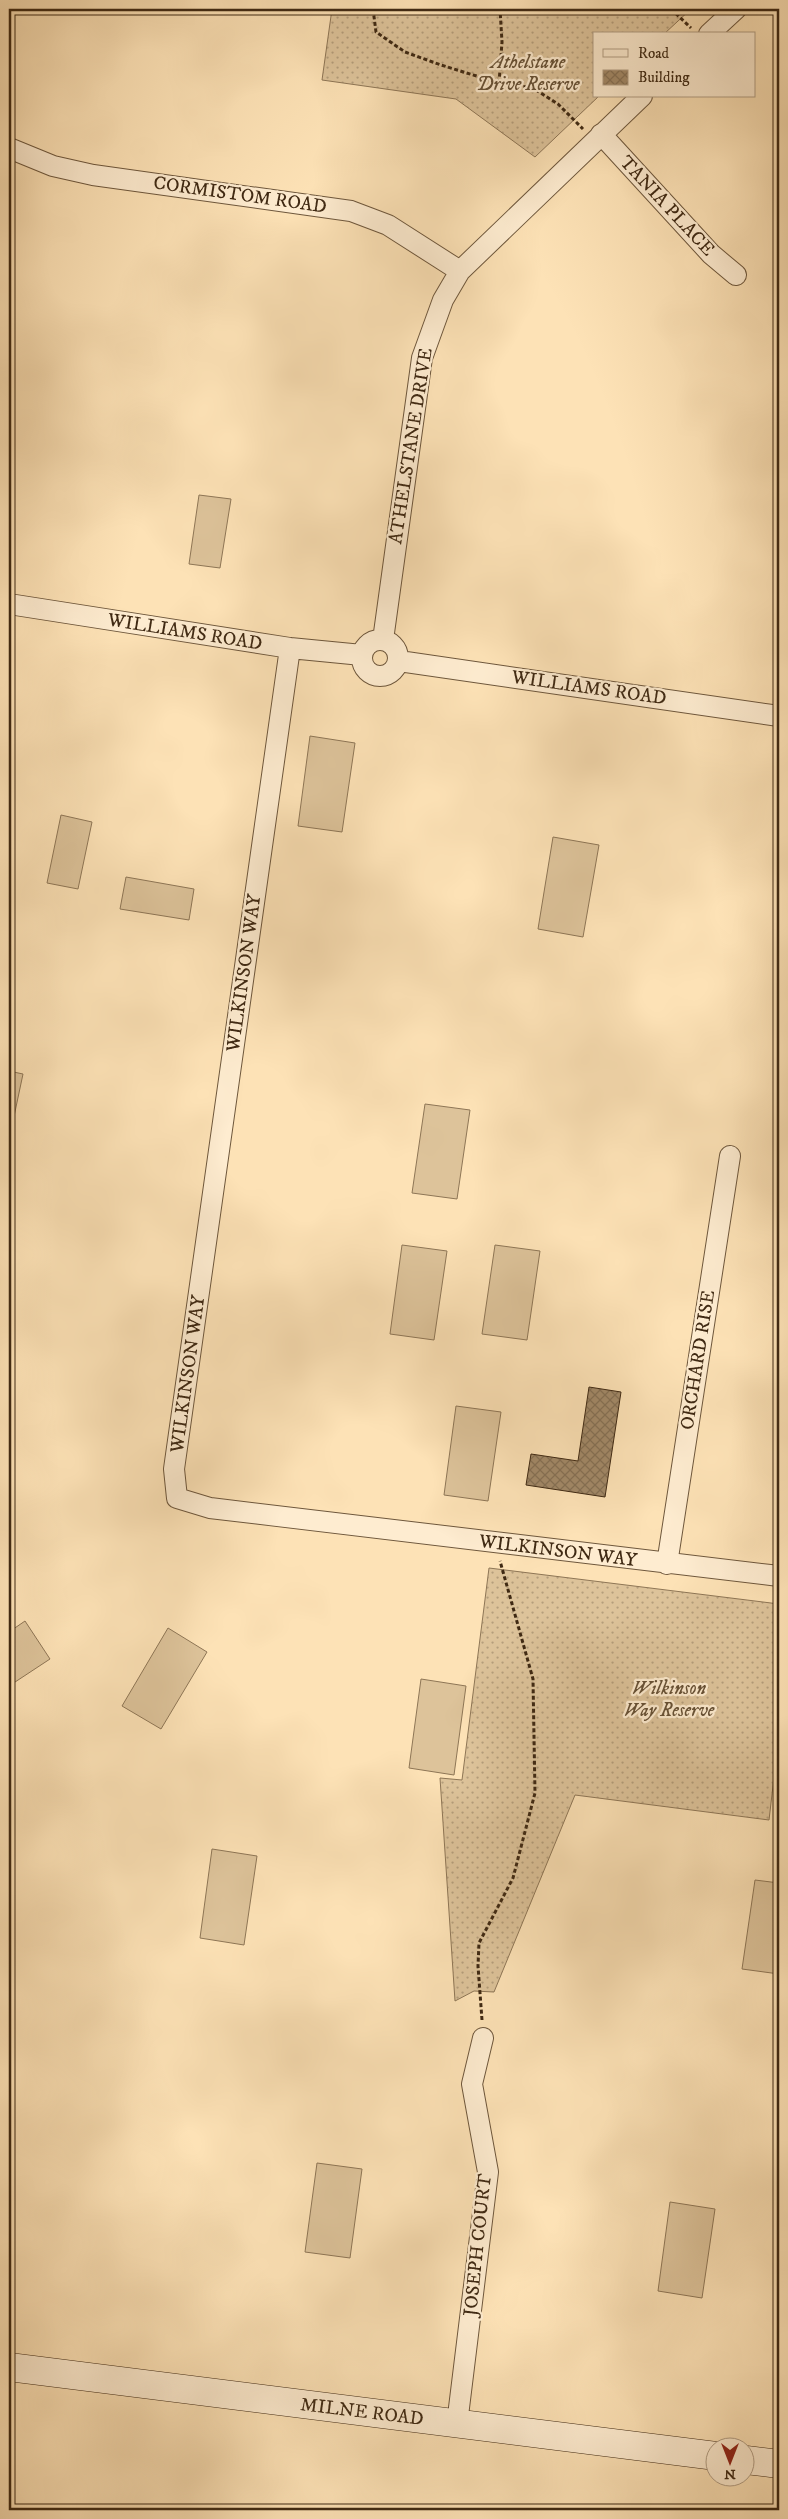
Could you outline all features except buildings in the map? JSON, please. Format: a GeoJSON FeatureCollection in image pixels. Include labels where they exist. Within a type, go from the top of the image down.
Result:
{"type":"FeatureCollection","features":[{"type":"Feature","properties":{"kind":"street"},"geometry":{"type":"LineString","coordinates":[[711,32],[736,9]]}},
{"type":"Feature","properties":{"kind":"street","name":"ATHELSTANE DRIVE"},"geometry":{"type":"LineString","coordinates":[[383,640],[422,358],[443,300],[460,271],[640,98]]}},
{"type":"Feature","properties":{"kind":"street","name":"TANIA PLACE"},"geometry":{"type":"LineString","coordinates":[[597,138],[711,254],[736,275]]}},
{"type":"Feature","properties":{"kind":"street","name":"CORMISTOM ROAD"},"geometry":{"type":"LineString","coordinates":[[9,148],[53,166],[85,173],[351,211],[388,225],[460,271]]}},
{"type":"Feature","properties":{"kind":"street","name":"WILLIAMS ROAD"},"geometry":{"type":"LineString","coordinates":[[9,604],[290,648],[362,655]]}},
{"type":"Feature","properties":{"kind":"street"},"geometry":{"type":"LineString","coordinates":[[383,640],[389,641],[397,649],[399,661],[393,672],[381,676],[369,672],[362,662],[362,655],[372,641],[383,640]]}},
{"type":"Feature","properties":{"kind":"street","name":"WILKINSON WAY"},"geometry":{"type":"LineString","coordinates":[[290,648],[174,1469],[177,1498],[210,1508],[495,1544],[779,1576]]}},
{"type":"Feature","properties":{"kind":"street","name":"WILLIAMS ROAD"},"geometry":{"type":"LineString","coordinates":[[399,661],[779,716]]}},
{"type":"Feature","properties":{"kind":"street","name":"ORCHARD RISE"},"geometry":{"type":"LineString","coordinates":[[667,1564],[730,1156]]}},
{"type":"Feature","properties":{"kind":"street","name":"JOSEPH COURT"},"geometry":{"type":"LineString","coordinates":[[457,2424],[488,2172],[472,2084],[483,2038]]}},
{"type":"Feature","properties":{"kind":"street","name":"MILNE ROAD"},"geometry":{"type":"LineString","coordinates":[[9,2367],[706,2455]]}},
{"type":"Feature","properties":{"kind":"street"},"geometry":{"type":"LineString","coordinates":[[756,2461],[779,2464]]}},
{"type":"Feature","properties":{"kind":"path"},"geometry":{"type":"LineString","coordinates":[[373,9],[376,32],[405,52],[499,83],[533,88],[558,104],[597,138]]}},
{"type":"Feature","properties":{"kind":"path"},"geometry":{"type":"LineString","coordinates":[[499,83],[502,42],[500,9]]}},
{"type":"Feature","properties":{"kind":"path"},"geometry":{"type":"LineString","coordinates":[[671,9],[694,32]]}},
{"type":"Feature","properties":{"kind":"path"},"geometry":{"type":"LineString","coordinates":[[483,2038],[478,1966],[479,1943],[513,1878],[535,1793],[533,1679],[495,1544]]}},
{"type":"Feature","properties":{"kind":"green space","name":"Athelstane Drive Reserve"},"geometry":{"type":"Polygon","coordinates":[[[332,9],[691,9],[666,32],[593,32],[593,98],[597,98],[535,157],[456,99],[322,80],[332,9]]]}},
{"type":"Feature","properties":{"kind":"green space"},"geometry":{"type":"Polygon","coordinates":[[[199,495],[231,499],[220,568],[189,564],[199,495]]]}},
{"type":"Feature","properties":{"kind":"green space"},"geometry":{"type":"Polygon","coordinates":[[[310,736],[355,743],[342,832],[298,826],[310,736]]]}},
{"type":"Feature","properties":{"kind":"green space"},"geometry":{"type":"Polygon","coordinates":[[[61,815],[92,822],[78,889],[47,883],[61,815]]]}},
{"type":"Feature","properties":{"kind":"green space"},"geometry":{"type":"Polygon","coordinates":[[[553,837],[599,845],[583,937],[538,929],[553,837]]]}},
{"type":"Feature","properties":{"kind":"green space"},"geometry":{"type":"Polygon","coordinates":[[[126,877],[194,889],[189,920],[120,909],[126,877]]]}},
{"type":"Feature","properties":{"kind":"green space"},"geometry":{"type":"Polygon","coordinates":[[[9,1071],[23,1074],[9,1140],[9,1071]]]}},
{"type":"Feature","properties":{"kind":"green space"},"geometry":{"type":"Polygon","coordinates":[[[425,1104],[470,1110],[457,1199],[412,1193],[425,1104]]]}},
{"type":"Feature","properties":{"kind":"green space"},"geometry":{"type":"Polygon","coordinates":[[[402,1245],[447,1251],[434,1340],[390,1334],[402,1245]]]}},
{"type":"Feature","properties":{"kind":"green space"},"geometry":{"type":"Polygon","coordinates":[[[495,1245],[540,1251],[527,1340],[482,1334],[495,1245]]]}},
{"type":"Feature","properties":{"kind":"green space"},"geometry":{"type":"Polygon","coordinates":[[[456,1406],[501,1412],[488,1501],[444,1495],[456,1406]]]}},
{"type":"Feature","properties":{"kind":"green space","name":"Wilkinson Way Reserve"},"geometry":{"type":"Polygon","coordinates":[[[489,1568],[779,1604],[779,1735],[769,1820],[575,1795],[494,1992],[474,1991],[455,2001],[440,1778],[462,1780],[489,1568]]]}},
{"type":"Feature","properties":{"kind":"green space"},"geometry":{"type":"Polygon","coordinates":[[[25,1621],[50,1659],[9,1686],[9,1632],[25,1621]]]}},
{"type":"Feature","properties":{"kind":"green space"},"geometry":{"type":"Polygon","coordinates":[[[168,1628],[207,1652],[161,1729],[122,1706],[168,1628]]]}},
{"type":"Feature","properties":{"kind":"green space"},"geometry":{"type":"Polygon","coordinates":[[[421,1679],[466,1686],[454,1775],[409,1768],[421,1679]]]}},
{"type":"Feature","properties":{"kind":"green space"},"geometry":{"type":"Polygon","coordinates":[[[212,1849],[257,1856],[244,1945],[200,1938],[212,1849]]]}},
{"type":"Feature","properties":{"kind":"green space"},"geometry":{"type":"Polygon","coordinates":[[[755,1880],[779,1883],[779,1974],[742,1969],[755,1880]]]}},
{"type":"Feature","properties":{"kind":"green space"},"geometry":{"type":"Polygon","coordinates":[[[317,2163],[362,2169],[350,2258],[305,2252],[317,2163]]]}},
{"type":"Feature","properties":{"kind":"green space"},"geometry":{"type":"Polygon","coordinates":[[[670,2202],[715,2209],[702,2298],[658,2291],[670,2202]]]}}]}
